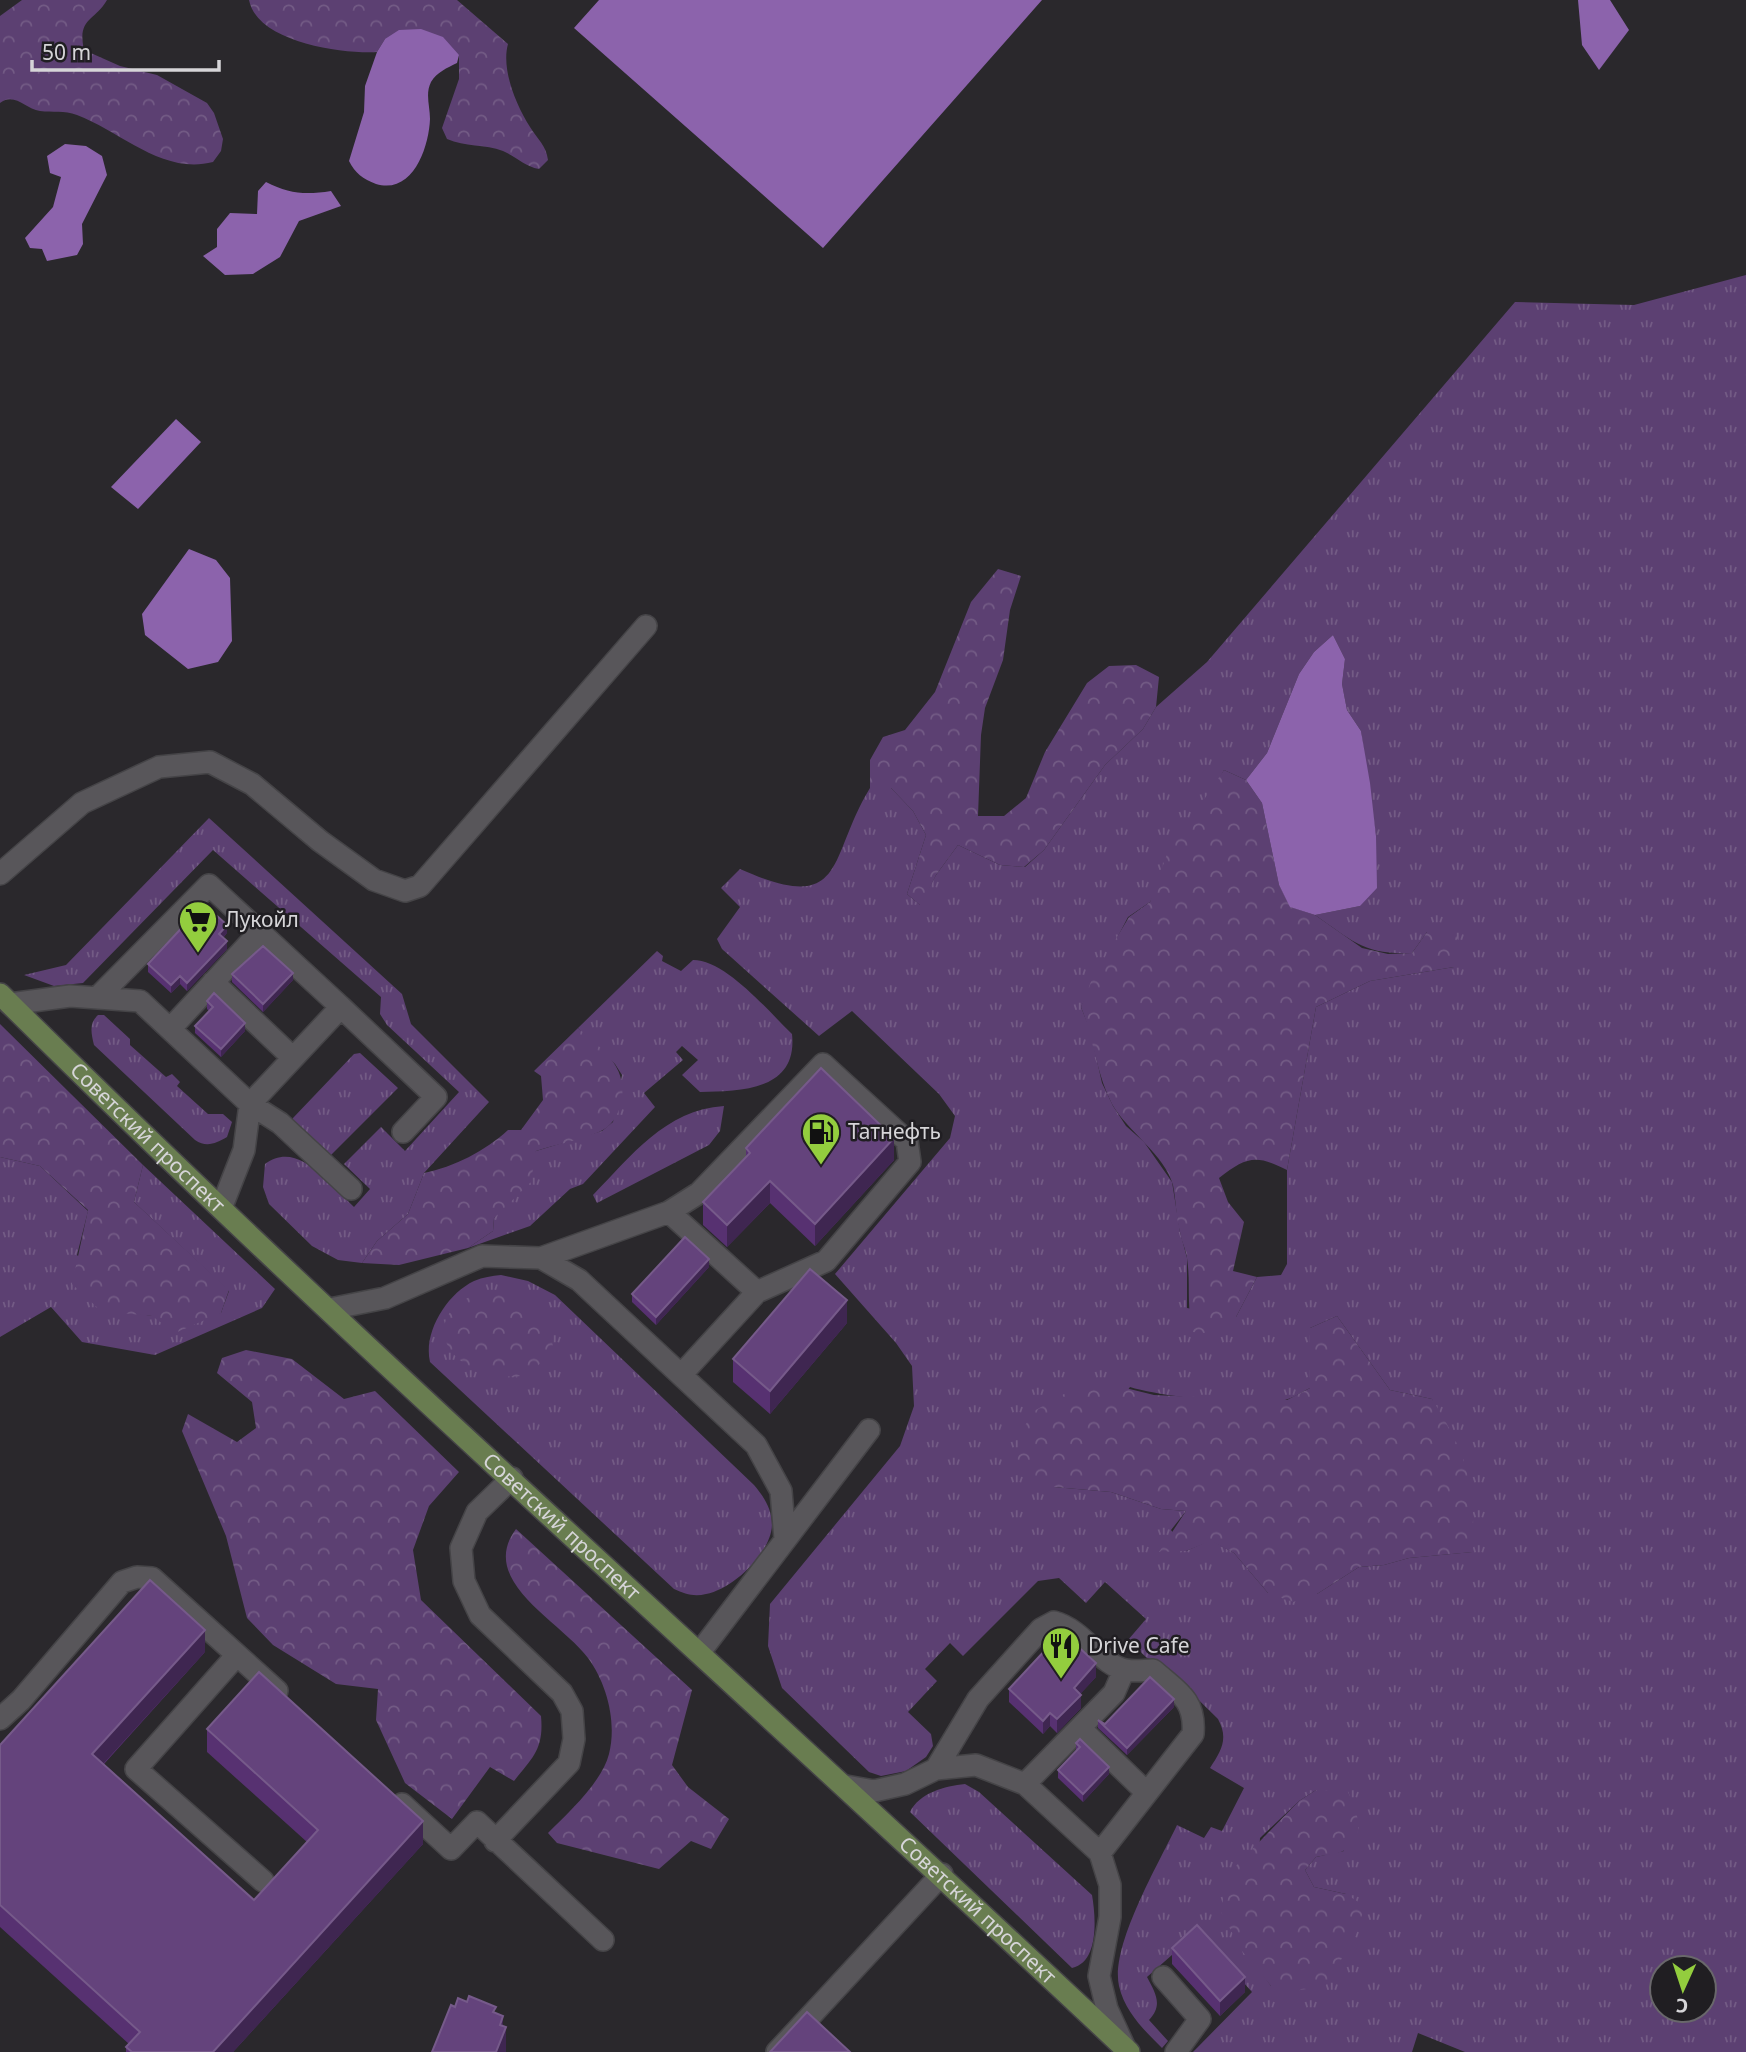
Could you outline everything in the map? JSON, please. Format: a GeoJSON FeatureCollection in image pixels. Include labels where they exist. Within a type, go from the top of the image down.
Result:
{"type":"FeatureCollection","features":[{"type":"Feature","properties":{"kind":"main road","name":"Советский проспект"},"geometry":{"type":"LineString","coordinates":[[5,999],[330,1309],[942,1874],[1128,2051]]}},
{"type":"Feature","properties":{"kind":"lane"},"geometry":{"type":"LineString","coordinates":[[0,874],[82,803],[159,767],[210,762],[252,784],[320,841],[374,880],[405,891],[419,886],[646,625]]}},
{"type":"Feature","properties":{"kind":"lane"},"geometry":{"type":"LineString","coordinates":[[99,996],[209,885],[436,1097],[403,1132]]}},
{"type":"Feature","properties":{"kind":"lane"},"geometry":{"type":"LineString","coordinates":[[170,1029],[260,932]]}},
{"type":"Feature","properties":{"kind":"lane"},"geometry":{"type":"LineString","coordinates":[[213,982],[293,1058]]}},
{"type":"Feature","properties":{"kind":"lane"},"geometry":{"type":"LineString","coordinates":[[5,999],[99,996],[141,1001],[250,1104],[280,1123],[351,1189]]}},
{"type":"Feature","properties":{"kind":"lane"},"geometry":{"type":"LineString","coordinates":[[222,1206],[244,1150],[250,1104],[341,1007]]}},
{"type":"Feature","properties":{"kind":"lane"},"geometry":{"type":"LineString","coordinates":[[330,1309],[385,1298],[482,1256],[541,1258],[669,1212],[699,1194],[823,1064],[907,1141],[910,1162],[826,1261],[757,1292],[681,1375]]}},
{"type":"Feature","properties":{"kind":"lane"},"geometry":{"type":"LineString","coordinates":[[669,1212],[757,1292]]}},
{"type":"Feature","properties":{"kind":"lane"},"geometry":{"type":"LineString","coordinates":[[541,1258],[579,1280],[755,1445],[781,1491],[785,1539]]}},
{"type":"Feature","properties":{"kind":"lane"},"geometry":{"type":"LineString","coordinates":[[699,1652],[869,1430]]}},
{"type":"Feature","properties":{"kind":"lane"},"geometry":{"type":"LineString","coordinates":[[495,1841],[569,1763],[575,1739],[572,1712],[562,1693],[480,1615],[464,1581],[461,1548],[477,1512],[512,1478]]}},
{"type":"Feature","properties":{"kind":"lane"},"geometry":{"type":"LineString","coordinates":[[0,1719],[21,1700],[122,1582],[137,1577],[152,1578],[288,1701]]}},
{"type":"Feature","properties":{"kind":"lane"},"geometry":{"type":"LineString","coordinates":[[936,1769],[978,1699],[1041,1629],[1054,1622],[1069,1626],[1100,1655],[1124,1670],[1153,1670],[1188,1701],[1195,1716],[1194,1734],[1100,1853]]}},
{"type":"Feature","properties":{"kind":"lane"},"geometry":{"type":"LineString","coordinates":[[237,1655],[136,1769],[263,1881]]}},
{"type":"Feature","properties":{"kind":"lane"},"geometry":{"type":"LineString","coordinates":[[1025,1784],[1114,1693],[1124,1670]]}},
{"type":"Feature","properties":{"kind":"lane"},"geometry":{"type":"LineString","coordinates":[[1080,1728],[1147,1793]]}},
{"type":"Feature","properties":{"kind":"lane"},"geometry":{"type":"LineString","coordinates":[[846,1786],[874,1791],[905,1784],[936,1769],[976,1765],[1025,1784],[1100,1853],[1110,1885],[1110,1917],[1099,1976],[1117,2035],[1128,2051]]}},
{"type":"Feature","properties":{"kind":"lane"},"geometry":{"type":"LineString","coordinates":[[390,1794],[452,1849],[477,1822],[603,1941]]}},
{"type":"Feature","properties":{"kind":"lane"},"geometry":{"type":"LineString","coordinates":[[788,2048],[942,1874]]}},
{"type":"Feature","properties":{"kind":"lane"},"geometry":{"type":"LineString","coordinates":[[1163,1977],[1199,2019],[1176,2052]]}},
{"type":"Feature","properties":{"kind":"green space"},"geometry":{"type":"Polygon","coordinates":[[[22,0],[107,0],[85,26],[82,40],[84,50],[120,66],[157,75],[207,103],[214,113],[223,139],[221,151],[213,162],[177,163],[143,150],[77,115],[35,110],[10,99],[0,103],[0,16],[22,0]]]}},
{"type":"Feature","properties":{"kind":"green space"},"geometry":{"type":"Polygon","coordinates":[[[249,0],[457,0],[508,44],[506,54],[511,87],[525,118],[544,146],[548,160],[539,169],[503,151],[447,139],[442,128],[459,79],[459,55],[385,39],[377,52],[323,48],[284,35],[267,26],[255,14],[249,0]]]}},
{"type":"Feature","properties":{"kind":"green space"},"geometry":{"type":"Polygon","coordinates":[[[1746,275],[1746,2052],[1465,2052],[1418,2033],[1412,2052],[1193,2052],[1252,1992],[1198,1932],[1147,1977],[1157,1999],[1156,2009],[1149,2020],[1168,2041],[1162,2048],[1136,2020],[1122,1995],[1118,1969],[1122,1949],[1148,1882],[1177,1825],[1204,1838],[1211,1827],[1222,1831],[1244,1788],[1210,1768],[1223,1739],[1218,1719],[1160,1662],[1147,1658],[1128,1640],[1146,1619],[1105,1582],[1086,1603],[1059,1578],[1038,1581],[963,1656],[950,1643],[925,1669],[937,1681],[908,1712],[931,1734],[933,1746],[926,1757],[906,1771],[881,1776],[869,1772],[782,1688],[768,1646],[770,1604],[900,1446],[914,1406],[912,1366],[896,1343],[835,1274],[950,1138],[955,1116],[939,1094],[852,1011],[819,1036],[722,949],[717,939],[740,907],[721,888],[740,869],[775,882],[800,886],[817,883],[829,873],[838,857],[870,788],[891,788],[913,811],[926,835],[907,894],[920,905],[936,875],[958,845],[1000,865],[1025,867],[1044,850],[1105,765],[1143,729],[1156,707],[1207,662],[1515,302],[1634,305],[1746,275]],[[1333,635],[1314,652],[1299,674],[1267,753],[1246,780],[1224,770],[1150,902],[1128,917],[1081,1007],[1090,1030],[1102,1083],[1113,1106],[1126,1126],[1144,1142],[1172,1182],[1187,1258],[1187,1308],[1236,1317],[1257,1277],[1281,1275],[1287,1264],[1287,1170],[1316,1007],[1370,981],[1454,967],[1427,932],[1412,953],[1382,952],[1350,939],[1315,915],[1360,906],[1376,836],[1361,731],[1347,710],[1342,684],[1345,659],[1333,635]],[[1337,1316],[1310,1328],[1310,1388],[1285,1400],[1252,1402],[1184,1397],[1130,1387],[1054,1487],[1111,1492],[1161,1509],[1186,1511],[1171,1530],[1186,1551],[1211,1540],[1234,1553],[1268,1593],[1317,1594],[1359,1567],[1384,1565],[1409,1558],[1472,1552],[1432,1399],[1390,1390],[1337,1316]],[[1316,1790],[1299,1801],[1260,1838],[1252,1960],[1271,1986],[1346,1894],[1314,1887],[1305,1870],[1316,1857],[1344,1851],[1316,1790]]]}},
{"type":"Feature","properties":{"kind":"green space"},"geometry":{"type":"Polygon","coordinates":[[[998,569],[1021,576],[1010,610],[1003,660],[985,708],[981,735],[978,816],[1004,816],[1026,798],[1045,752],[1087,683],[1109,666],[1136,665],[1159,677],[1156,707],[1143,729],[1105,765],[1044,850],[1024,867],[1000,865],[958,845],[936,875],[921,906],[907,894],[926,835],[913,811],[891,788],[870,788],[870,760],[883,737],[905,730],[935,692],[971,602],[998,569]]]}},
{"type":"Feature","properties":{"kind":"green space"},"geometry":{"type":"Polygon","coordinates":[[[1224,770],[1246,780],[1262,803],[1279,885],[1291,907],[1315,915],[1362,948],[1388,954],[1412,953],[1427,932],[1452,926],[1462,950],[1454,967],[1370,981],[1316,1007],[1287,1170],[1267,1162],[1252,1160],[1219,1178],[1228,1202],[1244,1222],[1233,1271],[1257,1277],[1236,1317],[1217,1334],[1193,1332],[1187,1258],[1173,1185],[1162,1163],[1112,1104],[1102,1080],[1081,1007],[1092,979],[1129,917],[1150,902],[1167,854],[1224,770]]]}},
{"type":"Feature","properties":{"kind":"green space"},"geometry":{"type":"Polygon","coordinates":[[[209,818],[402,994],[411,1024],[489,1102],[424,1173],[408,1214],[377,1241],[362,1263],[338,1260],[312,1246],[269,1204],[263,1187],[265,1164],[277,1158],[290,1157],[302,1161],[324,1177],[354,1207],[370,1189],[344,1164],[381,1127],[405,1151],[459,1092],[387,1025],[380,1014],[381,997],[213,850],[83,983],[54,986],[24,975],[66,965],[209,818]]]}},
{"type":"Feature","properties":{"kind":"green space"},"geometry":{"type":"Polygon","coordinates":[[[657,951],[663,956],[662,961],[681,971],[693,960],[706,962],[746,988],[792,1034],[791,1053],[786,1067],[763,1084],[732,1091],[700,1092],[682,1075],[698,1060],[682,1046],[676,1052],[683,1060],[644,1093],[655,1107],[583,1184],[570,1189],[530,1226],[468,1248],[493,1231],[494,1218],[536,1151],[602,1131],[613,1122],[622,1075],[615,1064],[578,1028],[657,951]]]}},
{"type":"Feature","properties":{"kind":"green space"},"geometry":{"type":"Polygon","coordinates":[[[98,1015],[104,1015],[130,1039],[130,1045],[166,1077],[172,1074],[180,1082],[177,1086],[208,1114],[223,1114],[232,1122],[227,1137],[207,1144],[195,1140],[94,1045],[92,1028],[98,1015]]]}},
{"type":"Feature","properties":{"kind":"green space"},"geometry":{"type":"Polygon","coordinates":[[[0,1024],[143,1165],[134,1202],[229,1290],[221,1313],[175,1333],[152,1316],[101,1311],[72,1284],[88,1210],[40,1166],[0,1157],[0,1024]]]}},
{"type":"Feature","properties":{"kind":"green space"},"geometry":{"type":"Polygon","coordinates":[[[578,1028],[605,1052],[618,1069],[622,1090],[621,1103],[610,1124],[591,1135],[536,1151],[531,1182],[494,1218],[493,1231],[468,1248],[399,1265],[362,1263],[377,1241],[408,1214],[424,1173],[469,1157],[508,1130],[521,1130],[543,1100],[541,1076],[534,1071],[578,1028]]]}},
{"type":"Feature","properties":{"kind":"green space"},"geometry":{"type":"Polygon","coordinates":[[[360,1053],[398,1088],[330,1156],[293,1123],[293,1118],[354,1054],[360,1053]]]}},
{"type":"Feature","properties":{"kind":"green space"},"geometry":{"type":"Polygon","coordinates":[[[724,1106],[720,1131],[709,1145],[597,1203],[593,1195],[651,1137],[684,1116],[703,1109],[724,1106]]]}},
{"type":"Feature","properties":{"kind":"green space"},"geometry":{"type":"Polygon","coordinates":[[[0,1157],[40,1166],[88,1211],[77,1255],[134,1313],[152,1316],[221,1313],[229,1291],[134,1202],[143,1165],[275,1289],[262,1308],[155,1355],[82,1342],[51,1307],[0,1337],[0,1157]]]}},
{"type":"Feature","properties":{"kind":"green space"},"geometry":{"type":"Polygon","coordinates":[[[501,1275],[528,1281],[555,1295],[758,1490],[771,1514],[770,1536],[758,1558],[728,1585],[702,1595],[674,1589],[430,1362],[430,1339],[446,1304],[474,1281],[501,1275]]]}},
{"type":"Feature","properties":{"kind":"green space"},"geometry":{"type":"Polygon","coordinates":[[[497,1292],[523,1299],[550,1328],[553,1347],[538,1366],[522,1376],[502,1376],[471,1367],[456,1356],[447,1343],[444,1329],[448,1315],[458,1304],[475,1295],[497,1292]]]}},
{"type":"Feature","properties":{"kind":"green space"},"geometry":{"type":"Polygon","coordinates":[[[1337,1316],[1390,1390],[1432,1399],[1444,1419],[1467,1471],[1472,1507],[1473,1552],[1409,1558],[1384,1565],[1359,1567],[1317,1594],[1293,1602],[1268,1593],[1234,1553],[1211,1541],[1186,1551],[1159,1552],[1186,1511],[1161,1509],[1111,1492],[1054,1487],[1029,1478],[1016,1457],[1021,1432],[1034,1411],[1080,1385],[1105,1383],[1154,1395],[1287,1400],[1310,1388],[1310,1328],[1337,1316]]]}},
{"type":"Feature","properties":{"kind":"green space"},"geometry":{"type":"Polygon","coordinates":[[[246,1350],[292,1359],[344,1399],[375,1391],[459,1472],[429,1506],[413,1550],[421,1600],[541,1716],[541,1737],[536,1752],[514,1781],[490,1767],[452,1819],[405,1783],[376,1720],[378,1689],[336,1684],[273,1645],[247,1618],[226,1536],[182,1431],[188,1414],[237,1442],[256,1428],[252,1402],[217,1373],[222,1358],[246,1350]]]}},
{"type":"Feature","properties":{"kind":"green space"},"geometry":{"type":"Polygon","coordinates":[[[516,1529],[692,1690],[672,1765],[688,1787],[729,1819],[711,1849],[691,1841],[659,1869],[557,1843],[548,1833],[583,1797],[605,1765],[611,1742],[611,1716],[605,1691],[588,1658],[527,1599],[515,1583],[507,1566],[507,1548],[516,1529]]]}},
{"type":"Feature","properties":{"kind":"green space"},"geometry":{"type":"Polygon","coordinates":[[[965,1784],[979,1792],[1092,1895],[1094,1938],[1087,1957],[1081,1964],[1072,1968],[910,1812],[926,1795],[965,1784]]]}},
{"type":"Feature","properties":{"kind":"green space"},"geometry":{"type":"Polygon","coordinates":[[[1316,1790],[1348,1792],[1355,1807],[1358,1832],[1351,1846],[1340,1852],[1316,1857],[1305,1870],[1314,1887],[1346,1894],[1363,1905],[1361,1924],[1325,1986],[1282,1993],[1271,1986],[1242,1951],[1221,1912],[1227,1875],[1299,1801],[1316,1790]]]}},
{"type":"Feature","properties":{"kind":"shaded area"},"geometry":{"type":"Polygon","coordinates":[[[599,0],[1042,0],[823,248],[574,28],[599,0]]]}},
{"type":"Feature","properties":{"kind":"shaded area"},"geometry":{"type":"Polygon","coordinates":[[[1578,0],[1610,0],[1629,30],[1599,70],[1582,45],[1578,0]]]}},
{"type":"Feature","properties":{"kind":"shaded area"},"geometry":{"type":"Polygon","coordinates":[[[421,29],[443,37],[459,55],[457,63],[439,73],[429,87],[429,130],[416,166],[409,176],[400,182],[389,186],[376,184],[360,175],[349,161],[364,112],[365,86],[377,52],[385,39],[399,30],[421,29]]]}},
{"type":"Feature","properties":{"kind":"shaded area"},"geometry":{"type":"Polygon","coordinates":[[[65,144],[86,146],[102,156],[107,175],[82,224],[83,244],[77,255],[47,261],[42,249],[30,248],[25,238],[53,207],[61,177],[50,173],[47,156],[65,144]]]}},
{"type":"Feature","properties":{"kind":"shaded area"},"geometry":{"type":"Polygon","coordinates":[[[266,182],[298,192],[331,191],[341,206],[299,221],[280,257],[253,274],[225,275],[203,256],[217,247],[217,229],[230,213],[257,214],[258,191],[266,182]]]}},
{"type":"Feature","properties":{"kind":"shaded area"},"geometry":{"type":"Polygon","coordinates":[[[176,419],[201,442],[138,509],[111,487],[176,419]]]}},
{"type":"Feature","properties":{"kind":"shaded area"},"geometry":{"type":"Polygon","coordinates":[[[189,549],[216,560],[230,578],[232,641],[218,662],[188,669],[145,635],[142,614],[189,549]]]}},
{"type":"Feature","properties":{"kind":"shaded area"},"geometry":{"type":"Polygon","coordinates":[[[1333,635],[1345,659],[1342,684],[1347,710],[1361,731],[1376,836],[1377,888],[1360,906],[1315,915],[1290,907],[1279,885],[1262,803],[1246,780],[1267,753],[1299,674],[1314,652],[1333,635]]]}},
{"type":"Feature","properties":{"kind":"building","name":"Лукойл"},"geometry":{"type":"Polygon","coordinates":[[[204,904],[227,925],[219,934],[227,941],[187,983],[180,976],[171,985],[148,964],[204,904]]]}},
{"type":"Feature","properties":{"kind":"building"},"geometry":{"type":"Polygon","coordinates":[[[263,946],[293,973],[263,1004],[232,974],[263,946]]]}},
{"type":"Feature","properties":{"kind":"building"},"geometry":{"type":"Polygon","coordinates":[[[214,993],[245,1023],[221,1049],[195,1026],[213,1007],[207,1001],[214,993]]]}},
{"type":"Feature","properties":{"kind":"building","name":"Татнефть"},"geometry":{"type":"Polygon","coordinates":[[[821,1068],[894,1138],[815,1224],[770,1181],[727,1225],[703,1202],[750,1153],[746,1148],[821,1068]]]}},
{"type":"Feature","properties":{"kind":"building"},"geometry":{"type":"Polygon","coordinates":[[[685,1237],[709,1259],[656,1317],[632,1294],[685,1237]]]}},
{"type":"Feature","properties":{"kind":"building"},"geometry":{"type":"Polygon","coordinates":[[[810,1269],[847,1300],[770,1391],[733,1359],[810,1269]]]}},
{"type":"Feature","properties":{"kind":"building"},"geometry":{"type":"Polygon","coordinates":[[[150,1580],[205,1630],[92,1754],[254,1900],[318,1830],[207,1729],[259,1672],[423,1821],[213,2052],[132,2052],[126,2047],[140,2032],[0,1905],[0,1745],[150,1580]]]}},
{"type":"Feature","properties":{"kind":"building"},"geometry":{"type":"Polygon","coordinates":[[[1062,1632],[1096,1663],[1074,1688],[1081,1695],[1057,1719],[1050,1713],[1043,1721],[1009,1689],[1062,1632]]]}},
{"type":"Feature","properties":{"kind":"building"},"geometry":{"type":"Polygon","coordinates":[[[1150,1677],[1174,1699],[1127,1748],[1098,1720],[1105,1724],[1150,1677]]]}},
{"type":"Feature","properties":{"kind":"building"},"geometry":{"type":"Polygon","coordinates":[[[1080,1739],[1109,1767],[1083,1794],[1058,1770],[1080,1747],[1076,1743],[1080,1739]]]}},
{"type":"Feature","properties":{"kind":"building"},"geometry":{"type":"Polygon","coordinates":[[[1197,1925],[1245,1977],[1220,2001],[1172,1948],[1197,1925]]]}},
{"type":"Feature","properties":{"kind":"building"},"geometry":{"type":"Polygon","coordinates":[[[469,1996],[496,2007],[493,2012],[503,2016],[500,2025],[506,2027],[496,2052],[432,2052],[451,2005],[455,2007],[458,1998],[467,2002],[469,1996]]]}},
{"type":"Feature","properties":{"kind":"building"},"geometry":{"type":"Polygon","coordinates":[[[807,2012],[850,2052],[770,2052],[807,2012]]]}},
{"type":"Feature","properties":{"kind":"place","name":"Лукойл"},"geometry":{"type":"Point","coordinates":[198,954]}},
{"type":"Feature","properties":{"kind":"place","name":"Татнефть"},"geometry":{"type":"Point","coordinates":[821,1166]}},
{"type":"Feature","properties":{"kind":"place","name":"Drive Cafe"},"geometry":{"type":"Point","coordinates":[1061,1680]}}]}
